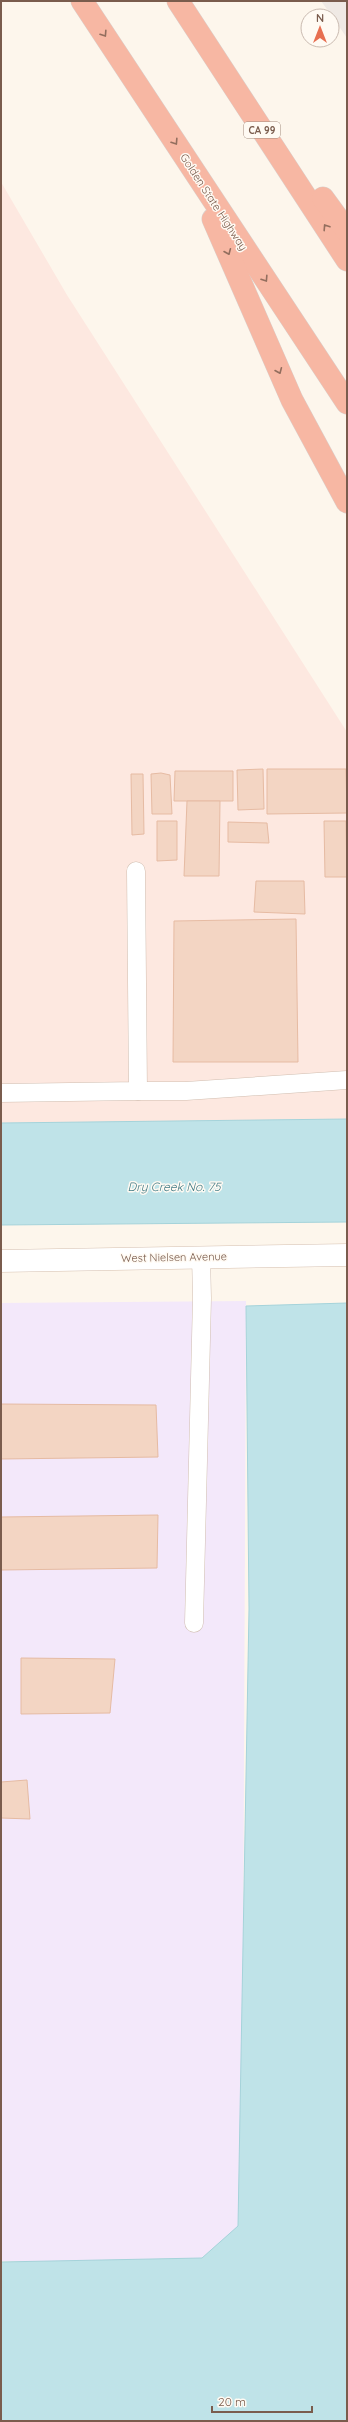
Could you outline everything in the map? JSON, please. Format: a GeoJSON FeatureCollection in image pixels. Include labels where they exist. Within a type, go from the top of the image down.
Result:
{"type":"FeatureCollection","features":[{"type":"Feature","properties":{"kind":"highway","name":"Golden State Highway"},"geometry":{"type":"LineString","coordinates":[[82,1],[347,403]]}},
{"type":"Feature","properties":{"kind":"highway","name":"CA 99"},"geometry":{"type":"LineString","coordinates":[[178,1],[347,260]]}},
{"type":"Feature","properties":{"kind":"highway"},"geometry":{"type":"LineString","coordinates":[[184,1],[347,231]]}},
{"type":"Feature","properties":{"kind":"highway"},"geometry":{"type":"LineString","coordinates":[[190,165],[292,400],[347,502]]}},
{"type":"Feature","properties":{"kind":"street","name":"West Nielsen Avenue"},"geometry":{"type":"LineString","coordinates":[[1,1261],[201,1256],[347,1255]]}},
{"type":"Feature","properties":{"kind":"lane"},"geometry":{"type":"LineString","coordinates":[[136,871],[138,1091]]}},
{"type":"Feature","properties":{"kind":"lane"},"geometry":{"type":"LineString","coordinates":[[1,1092],[186,1091],[347,1080]]}},
{"type":"Feature","properties":{"kind":"lane"},"geometry":{"type":"LineString","coordinates":[[194,1623],[202,1298],[201,1256]]}},
{"type":"Feature","properties":{"kind":"shaded area"},"geometry":{"type":"Polygon","coordinates":[[[321,1],[347,1],[347,38],[340,28],[340,8],[326,8],[321,1]]]}},
{"type":"Feature","properties":{"kind":"shaded area"},"geometry":{"type":"Polygon","coordinates":[[[1,182],[67,295],[347,732],[347,1119],[1,1123],[1,182]]]}},
{"type":"Feature","properties":{"kind":"shaded area"},"geometry":{"type":"Polygon","coordinates":[[[246,1301],[242,2224],[197,2262],[1,2261],[1,1303],[246,1301]]]}},
{"type":"Feature","properties":{"kind":"water","name":"Dry Creek No. 75"},"geometry":{"type":"Polygon","coordinates":[[[347,1119],[347,1222],[1,1225],[1,1123],[347,1119]]]}},
{"type":"Feature","properties":{"kind":"water"},"geometry":{"type":"Polygon","coordinates":[[[347,1303],[347,2421],[1,2421],[1,2262],[202,2258],[238,2226],[249,1609],[246,1306],[347,1303]]]}},
{"type":"Feature","properties":{"kind":"building"},"geometry":{"type":"Polygon","coordinates":[[[263,769],[264,809],[238,810],[237,770],[263,769]]]}},
{"type":"Feature","properties":{"kind":"building"},"geometry":{"type":"Polygon","coordinates":[[[267,769],[346,769],[347,813],[267,814],[267,769]]]}},
{"type":"Feature","properties":{"kind":"building"},"geometry":{"type":"Polygon","coordinates":[[[175,771],[233,771],[233,801],[174,801],[175,771]]]}},
{"type":"Feature","properties":{"kind":"building"},"geometry":{"type":"Polygon","coordinates":[[[161,773],[170,775],[172,814],[152,814],[151,774],[161,773]]]}},
{"type":"Feature","properties":{"kind":"building"},"geometry":{"type":"Polygon","coordinates":[[[131,774],[143,774],[144,834],[132,835],[131,774]]]}},
{"type":"Feature","properties":{"kind":"building"},"geometry":{"type":"Polygon","coordinates":[[[187,801],[220,801],[219,876],[184,876],[187,801]]]}},
{"type":"Feature","properties":{"kind":"building"},"geometry":{"type":"Polygon","coordinates":[[[157,821],[177,821],[177,860],[157,861],[157,821]]]}},
{"type":"Feature","properties":{"kind":"building"},"geometry":{"type":"Polygon","coordinates":[[[324,821],[346,821],[347,877],[325,877],[324,821]]]}},
{"type":"Feature","properties":{"kind":"building"},"geometry":{"type":"Polygon","coordinates":[[[228,822],[267,823],[269,843],[228,842],[228,822]]]}},
{"type":"Feature","properties":{"kind":"building"},"geometry":{"type":"Polygon","coordinates":[[[256,881],[304,881],[305,914],[254,912],[256,881]]]}},
{"type":"Feature","properties":{"kind":"building"},"geometry":{"type":"Polygon","coordinates":[[[296,919],[298,1062],[173,1062],[174,921],[296,919]]]}},
{"type":"Feature","properties":{"kind":"building"},"geometry":{"type":"Polygon","coordinates":[[[1,1404],[156,1405],[158,1457],[1,1459],[1,1404]]]}},
{"type":"Feature","properties":{"kind":"building"},"geometry":{"type":"Polygon","coordinates":[[[158,1515],[157,1568],[1,1570],[1,1517],[158,1515]]]}},
{"type":"Feature","properties":{"kind":"building"},"geometry":{"type":"Polygon","coordinates":[[[21,1658],[115,1659],[110,1713],[21,1714],[21,1658]]]}},
{"type":"Feature","properties":{"kind":"building"},"geometry":{"type":"Polygon","coordinates":[[[27,1780],[30,1819],[1,1818],[1,1782],[27,1780]]]}}]}
